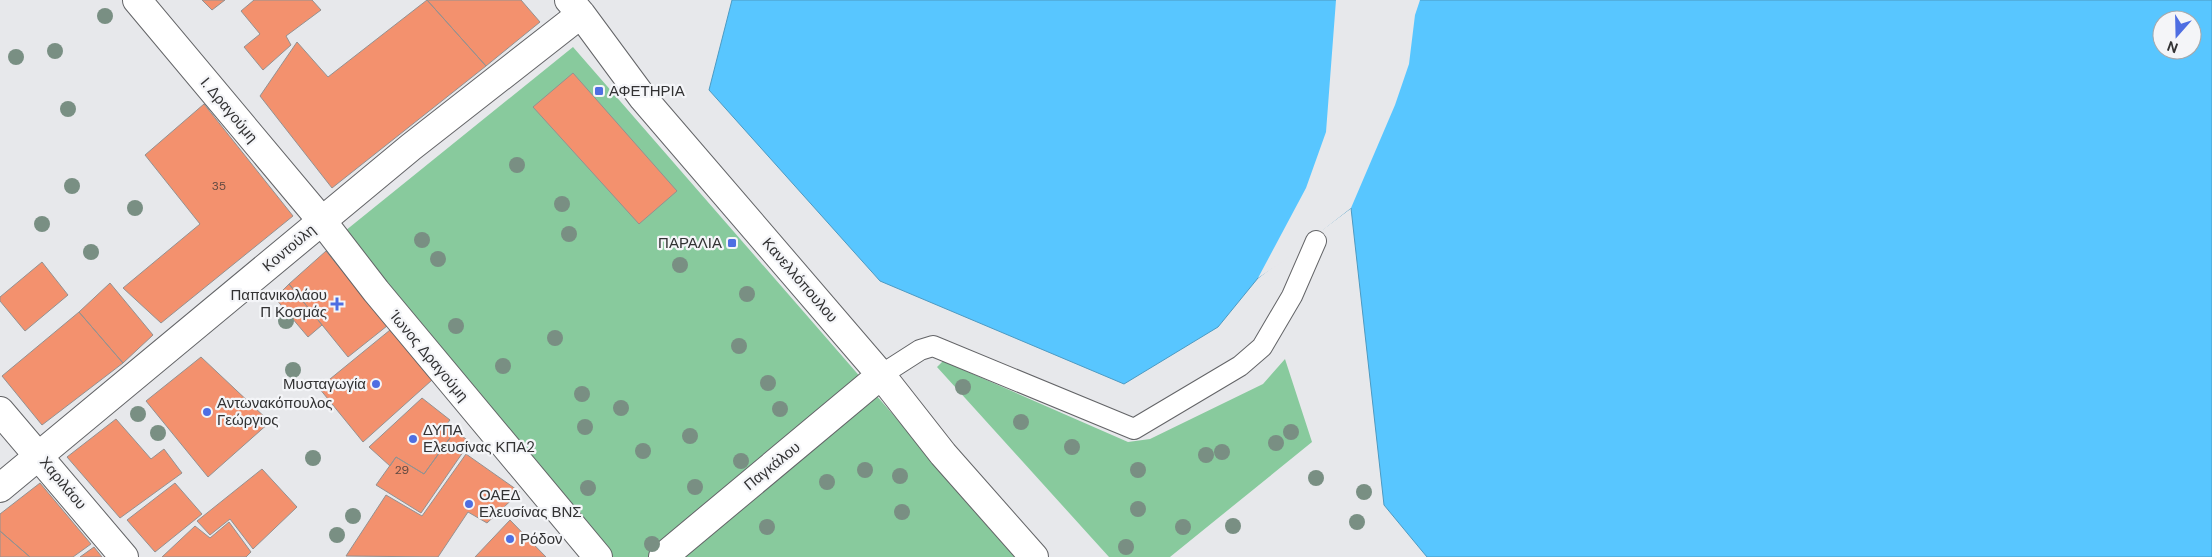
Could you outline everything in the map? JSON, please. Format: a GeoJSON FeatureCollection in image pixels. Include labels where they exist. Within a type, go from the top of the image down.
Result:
{"type":"FeatureCollection","features":[{"type":"Feature","properties":{"kind":"main road","name":"Ι. Δραγούμη"},"geometry":{"type":"LineString","coordinates":[[137,0],[322,221]]}},
{"type":"Feature","properties":{"kind":"main road","name":"Κοντούλη"},"geometry":{"type":"LineString","coordinates":[[0,488],[411,147],[575,7]]}},
{"type":"Feature","properties":{"kind":"main road","name":"Κανελλόπουλου"},"geometry":{"type":"LineString","coordinates":[[575,7],[642,98],[881,375],[943,454],[1034,557]]}},
{"type":"Feature","properties":{"kind":"main road","name":"Ίωνος Δραγούμη"},"geometry":{"type":"LineString","coordinates":[[322,221],[376,292],[598,557]]}},
{"type":"Feature","properties":{"kind":"main road","name":"Παγκάλου"},"geometry":{"type":"LineString","coordinates":[[663,557],[881,375]]}},
{"type":"Feature","properties":{"kind":"main road","name":"Χαριλάου"},"geometry":{"type":"LineString","coordinates":[[0,411],[124,557]]}},
{"type":"Feature","properties":{"kind":"lane"},"geometry":{"type":"LineString","coordinates":[[881,375],[920,350],[934,346],[1134,428],[1240,366],[1262,347],[1292,296],[1316,240]]}},
{"type":"Feature","properties":{"kind":"green space"},"geometry":{"type":"Polygon","coordinates":[[[573,47],[1017,557],[610,557],[345,231],[573,47]]]}},
{"type":"Feature","properties":{"kind":"green space"},"geometry":{"type":"Polygon","coordinates":[[[1285,359],[1312,442],[1170,557],[1109,557],[937,367],[943,361],[1128,442],[1150,439],[1263,384],[1285,359]]]}},
{"type":"Feature","properties":{"kind":"water"},"geometry":{"type":"Polygon","coordinates":[[[732,0],[2212,0],[2212,557],[1427,557],[1384,505],[1351,208],[1258,278],[1218,327],[1124,384],[880,281],[709,90],[732,0]]]}},
{"type":"Feature","properties":{"kind":"pier"},"geometry":{"type":"Polygon","coordinates":[[[1336,0],[1420,0],[1415,15],[1409,64],[1395,105],[1351,208],[1285,260],[1258,278],[1306,188],[1326,132],[1336,0]]]}},
{"type":"Feature","properties":{"kind":"building"},"geometry":{"type":"Polygon","coordinates":[[[202,0],[225,0],[212,10],[202,0]]]}},
{"type":"Feature","properties":{"kind":"building"},"geometry":{"type":"Polygon","coordinates":[[[254,0],[312,0],[321,10],[286,36],[291,45],[263,70],[244,47],[260,34],[241,11],[254,0]]]}},
{"type":"Feature","properties":{"kind":"building"},"geometry":{"type":"Polygon","coordinates":[[[427,0],[521,0],[540,22],[486,66],[427,0]]]}},
{"type":"Feature","properties":{"kind":"building"},"geometry":{"type":"Polygon","coordinates":[[[427,0],[486,66],[332,188],[260,96],[297,42],[328,77],[427,0]]]}},
{"type":"Feature","properties":{"kind":"building"},"geometry":{"type":"Polygon","coordinates":[[[573,73],[677,191],[639,224],[533,107],[573,73]]]}},
{"type":"Feature","properties":{"kind":"building"},"geometry":{"type":"Polygon","coordinates":[[[204,104],[293,216],[161,323],[123,288],[200,224],[145,155],[204,104]]]}},
{"type":"Feature","properties":{"kind":"building","name":"Παπανικολάου Π Κοσμάς"},"geometry":{"type":"Polygon","coordinates":[[[326,251],[387,326],[348,357],[289,284],[326,251]]]}},
{"type":"Feature","properties":{"kind":"building"},"geometry":{"type":"Polygon","coordinates":[[[42,262],[68,295],[25,331],[0,301],[0,297],[42,262]]]}},
{"type":"Feature","properties":{"kind":"building"},"geometry":{"type":"Polygon","coordinates":[[[110,283],[153,335],[123,363],[79,312],[110,283]]]}},
{"type":"Feature","properties":{"kind":"building"},"geometry":{"type":"Polygon","coordinates":[[[289,284],[322,325],[308,337],[275,298],[289,284]]]}},
{"type":"Feature","properties":{"kind":"building"},"geometry":{"type":"Polygon","coordinates":[[[79,312],[123,363],[42,425],[2,376],[79,312]]]}},
{"type":"Feature","properties":{"kind":"building","name":"Μυσταγωγία"},"geometry":{"type":"Polygon","coordinates":[[[390,330],[432,380],[363,442],[319,388],[390,330]]]}},
{"type":"Feature","properties":{"kind":"building","name":"Αντωνακόπουλος Γεώργιος"},"geometry":{"type":"Polygon","coordinates":[[[201,357],[270,422],[208,477],[146,401],[201,357]]]}},
{"type":"Feature","properties":{"kind":"building","name":"ΔΥΠΑ Ελευσίνας ΚΠΑ2"},"geometry":{"type":"Polygon","coordinates":[[[422,398],[450,420],[446,425],[455,431],[424,474],[396,457],[390,466],[369,447],[422,398]]]}},
{"type":"Feature","properties":{"kind":"building"},"geometry":{"type":"Polygon","coordinates":[[[116,419],[151,459],[164,449],[182,473],[120,518],[67,457],[116,419]]]}},
{"type":"Feature","properties":{"kind":"building","name":"ΔΥΠΑ Ελευσίνας ΚΠΑ2"},"geometry":{"type":"Polygon","coordinates":[[[455,431],[470,442],[421,513],[376,485],[396,457],[424,474],[455,431]]]}},
{"type":"Feature","properties":{"kind":"building","name":"ΟΑΕΔ Ελευσίνας ΒΝΣ"},"geometry":{"type":"Polygon","coordinates":[[[466,454],[520,492],[487,523],[468,512],[438,557],[346,556],[386,495],[422,516],[466,454]]]}},
{"type":"Feature","properties":{"kind":"building"},"geometry":{"type":"Polygon","coordinates":[[[262,469],[297,507],[253,549],[230,519],[210,535],[197,521],[262,469]]]}},
{"type":"Feature","properties":{"kind":"building"},"geometry":{"type":"Polygon","coordinates":[[[40,483],[91,544],[73,557],[30,557],[0,531],[0,514],[40,483]]]}},
{"type":"Feature","properties":{"kind":"building"},"geometry":{"type":"Polygon","coordinates":[[[175,483],[202,514],[155,552],[127,520],[175,483]]]}},
{"type":"Feature","properties":{"kind":"building","name":"Ρόδον"},"geometry":{"type":"Polygon","coordinates":[[[510,520],[546,557],[475,557],[510,520]]]}},
{"type":"Feature","properties":{"kind":"building"},"geometry":{"type":"Polygon","coordinates":[[[229,522],[251,552],[246,557],[162,557],[195,526],[210,538],[229,522]]]}},
{"type":"Feature","properties":{"kind":"building"},"geometry":{"type":"Polygon","coordinates":[[[0,531],[30,557],[0,557],[0,531]]]}},
{"type":"Feature","properties":{"kind":"building"},"geometry":{"type":"Polygon","coordinates":[[[94,547],[102,557],[80,557],[94,547]]]}},
{"type":"Feature","properties":{"kind":"place","name":"ΑΦΕΤΗΡΙΑ"},"geometry":{"type":"Point","coordinates":[599,91]}},
{"type":"Feature","properties":{"kind":"place","name":"ΠΑΡΑΛΙΑ"},"geometry":{"type":"Point","coordinates":[732,243]}},
{"type":"Feature","properties":{"kind":"place","name":"Παπανικολάου Π Κοσμάς"},"geometry":{"type":"Point","coordinates":[337,304]}},
{"type":"Feature","properties":{"kind":"place","name":"Μυσταγωγία"},"geometry":{"type":"Point","coordinates":[376,384]}},
{"type":"Feature","properties":{"kind":"place","name":"Αντωνακόπουλος Γεώργιος"},"geometry":{"type":"Point","coordinates":[207,412]}},
{"type":"Feature","properties":{"kind":"place","name":"ΔΥΠΑ Ελευσίνας ΚΠΑ2"},"geometry":{"type":"Point","coordinates":[413,439]}},
{"type":"Feature","properties":{"kind":"place","name":"ΟΑΕΔ Ελευσίνας ΒΝΣ"},"geometry":{"type":"Point","coordinates":[469,504]}},
{"type":"Feature","properties":{"kind":"place","name":"Ρόδον"},"geometry":{"type":"Point","coordinates":[510,539]}}]}
